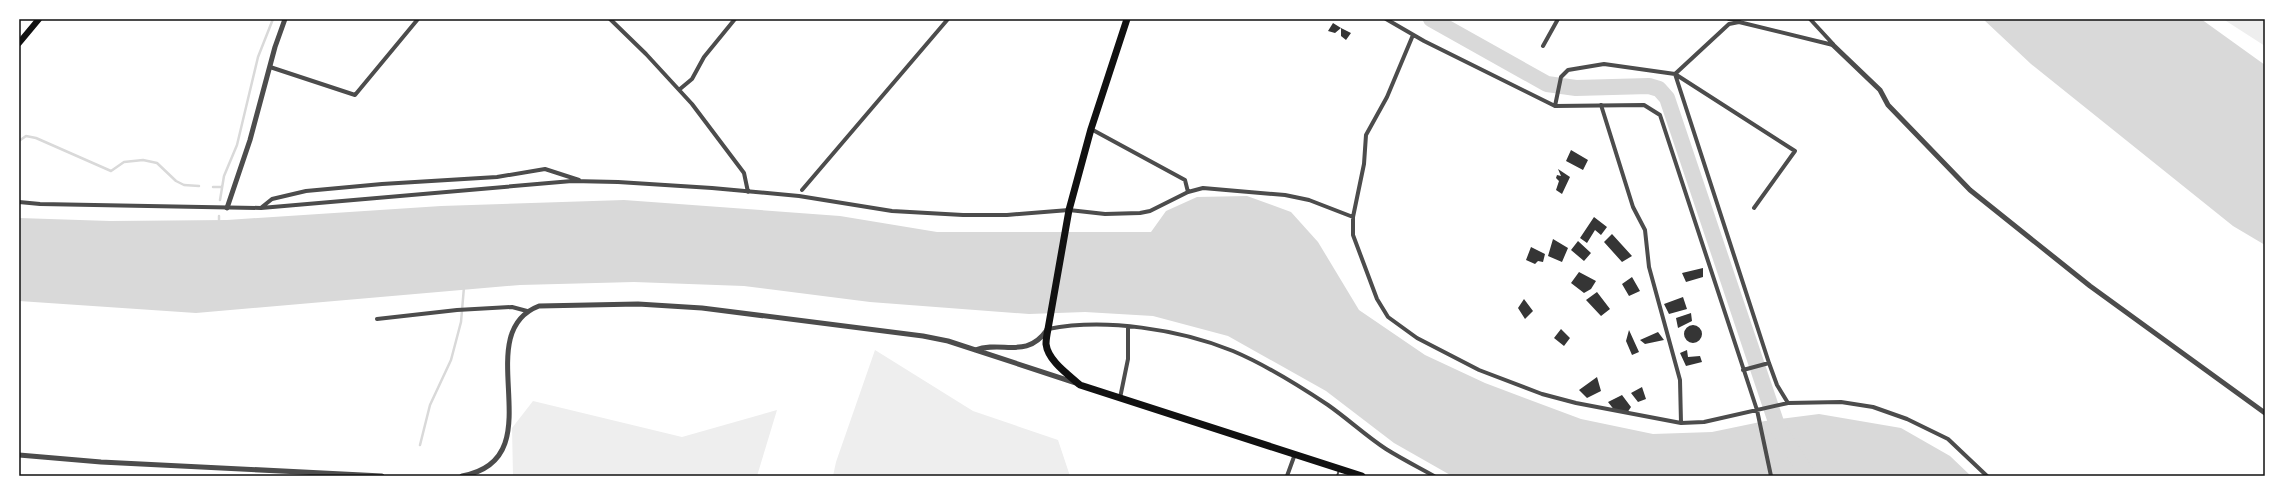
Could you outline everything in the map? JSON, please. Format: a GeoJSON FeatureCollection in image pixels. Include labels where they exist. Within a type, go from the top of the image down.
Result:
{"type":"FeatureCollection","features":[{"type":"Feature","properties":{"kind":"highway"},"geometry":{"type":"LineString","coordinates":[[1127,19],[1091,129],[1069,213],[1048,326],[1046,344],[1048,351],[1055,361],[1080,385],[1295,454],[1338,472],[1362,476]]}},
{"type":"Feature","properties":{"kind":"main road"},"geometry":{"type":"LineString","coordinates":[[19,43],[39,19]]}},
{"type":"Feature","properties":{"kind":"street"},"geometry":{"type":"LineString","coordinates":[[228,208],[250,140],[275,47],[285,19]]}},
{"type":"Feature","properties":{"kind":"street"},"geometry":{"type":"LineString","coordinates":[[270,67],[355,95],[418,19]]}},
{"type":"Feature","properties":{"kind":"street"},"geometry":{"type":"LineString","coordinates":[[610,19],[680,88],[744,173],[748,192]]}},
{"type":"Feature","properties":{"kind":"street"},"geometry":{"type":"LineString","coordinates":[[680,88],[692,79],[704,57],[735,19]]}},
{"type":"Feature","properties":{"kind":"street"},"geometry":{"type":"LineString","coordinates":[[802,190],[948,19]]}},
{"type":"Feature","properties":{"kind":"street"},"geometry":{"type":"LineString","coordinates":[[1543,46],[1558,19]]}},
{"type":"Feature","properties":{"kind":"street"},"geometry":{"type":"LineString","coordinates":[[1730,19],[1833,45]]}},
{"type":"Feature","properties":{"kind":"street"},"geometry":{"type":"LineString","coordinates":[[1810,19],[1833,45],[1880,90],[1888,105],[1970,190],[2090,286],[2265,413]]}},
{"type":"Feature","properties":{"kind":"street"},"geometry":{"type":"LineString","coordinates":[[1389,20],[1413,34],[1555,106],[1644,104],[1660,115],[1743,370],[1759,410],[1758,416],[1772,476]]}},
{"type":"Feature","properties":{"kind":"street"},"geometry":{"type":"LineString","coordinates":[[1675,74],[1729,24],[1739,22]]}},
{"type":"Feature","properties":{"kind":"street"},"geometry":{"type":"LineString","coordinates":[[1413,34],[1387,96],[1366,135],[1364,164],[1353,217],[1353,235],[1377,299],[1388,317],[1417,338],[1478,370],[1542,394],[1576,404],[1681,423],[1704,422],[1786,404],[1841,402],[1873,407],[1907,419],[1948,439],[1987,476]]}},
{"type":"Feature","properties":{"kind":"street"},"geometry":{"type":"LineString","coordinates":[[1555,106],[1561,78],[1568,70],[1604,64],[1675,74],[1795,151],[1754,208]]}},
{"type":"Feature","properties":{"kind":"street"},"geometry":{"type":"LineString","coordinates":[[1675,74],[1769,363],[1786,404]]}},
{"type":"Feature","properties":{"kind":"street"},"geometry":{"type":"LineString","coordinates":[[1601,104],[1633,207],[1645,230],[1649,267],[1680,380],[1681,423]]}},
{"type":"Feature","properties":{"kind":"street"},"geometry":{"type":"LineString","coordinates":[[1091,129],[1185,180],[1188,192]]}},
{"type":"Feature","properties":{"kind":"street"},"geometry":{"type":"LineString","coordinates":[[261,208],[272,199],[306,191],[497,176],[545,169],[583,181]]}},
{"type":"Feature","properties":{"kind":"street"},"geometry":{"type":"LineString","coordinates":[[19,202],[40,204],[261,208],[583,181],[618,182],[799,196],[892,211],[992,215],[1069,213],[1105,214],[1150,211],[1188,192],[1203,188],[1285,195],[1309,200],[1353,217]]}},
{"type":"Feature","properties":{"kind":"street"},"geometry":{"type":"LineString","coordinates":[[462,476],[478,473],[496,459],[505,447],[508,433],[509,410],[508,346],[520,318],[527,311],[540,306],[638,304],[702,308],[923,336],[975,350],[1080,385]]}},
{"type":"Feature","properties":{"kind":"street"},"geometry":{"type":"LineString","coordinates":[[377,319],[457,310],[512,307],[527,311]]}},
{"type":"Feature","properties":{"kind":"street"},"geometry":{"type":"LineString","coordinates":[[975,350],[983,347],[1019,349],[1040,339],[1048,326],[1073,324],[1128,327],[1193,339],[1232,351],[1267,368],[1328,406],[1386,449],[1434,476]]}},
{"type":"Feature","properties":{"kind":"street"},"geometry":{"type":"LineString","coordinates":[[1120,399],[1128,359],[1128,327]]}},
{"type":"Feature","properties":{"kind":"street"},"geometry":{"type":"LineString","coordinates":[[1743,370],[1769,363]]}},
{"type":"Feature","properties":{"kind":"street"},"geometry":{"type":"LineString","coordinates":[[1287,476],[1295,454]]}},
{"type":"Feature","properties":{"kind":"street"},"geometry":{"type":"LineString","coordinates":[[19,455],[101,462],[382,476]]}},
{"type":"Feature","properties":{"kind":"shaded area"},"geometry":{"type":"Polygon","coordinates":[[[1983,19],[2201,19],[2265,65],[2265,245],[2233,226],[2031,64],[1983,19]]]}},
{"type":"Feature","properties":{"kind":"shaded area"},"geometry":{"type":"Polygon","coordinates":[[[2223,19],[2265,19],[2265,46],[2223,19]]]}},
{"type":"Feature","properties":{"kind":"shaded area"},"geometry":{"type":"Polygon","coordinates":[[[1247,196],[1291,212],[1318,242],[1359,310],[1425,355],[1485,383],[1581,419],[1653,434],[1712,432],[1765,421],[1819,414],[1901,428],[1950,456],[1971,476],[1452,476],[1394,443],[1326,391],[1228,336],[1153,316],[1085,312],[1029,314],[870,302],[744,286],[634,282],[520,285],[196,313],[19,301],[19,218],[110,221],[227,220],[441,206],[624,200],[840,216],[937,232],[1151,232],[1166,211],[1197,197],[1247,196]]]}},
{"type":"Feature","properties":{"kind":"shaded area"},"geometry":{"type":"Polygon","coordinates":[[[875,350],[973,411],[1058,440],[1070,476],[833,476],[836,462],[875,350]]]}},
{"type":"Feature","properties":{"kind":"shaded area"},"geometry":{"type":"Polygon","coordinates":[[[533,401],[682,437],[777,410],[757,476],[513,476],[512,428],[533,401]]]}},
{"type":"Feature","properties":{"kind":"building"},"geometry":{"type":"Polygon","coordinates":[[[1333,23],[1341,28],[1335,33],[1328,31],[1333,23]]]}},
{"type":"Feature","properties":{"kind":"building"},"geometry":{"type":"Polygon","coordinates":[[[1341,28],[1351,33],[1346,40],[1341,36],[1341,28]]]}},
{"type":"Feature","properties":{"kind":"building"},"geometry":{"type":"Polygon","coordinates":[[[1571,150],[1588,160],[1583,170],[1566,161],[1571,150]]]}},
{"type":"Feature","properties":{"kind":"building"},"geometry":{"type":"Polygon","coordinates":[[[1558,169],[1570,177],[1562,194],[1556,190],[1559,181],[1556,178],[1557,175],[1561,176],[1558,169]]]}},
{"type":"Feature","properties":{"kind":"building"},"geometry":{"type":"Polygon","coordinates":[[[1594,217],[1607,227],[1601,235],[1595,230],[1587,243],[1580,238],[1594,217]]]}},
{"type":"Feature","properties":{"kind":"building"},"geometry":{"type":"Polygon","coordinates":[[[1612,234],[1632,256],[1622,262],[1604,242],[1612,234]]]}},
{"type":"Feature","properties":{"kind":"building"},"geometry":{"type":"Polygon","coordinates":[[[1553,239],[1568,248],[1562,262],[1548,256],[1553,239]]]}},
{"type":"Feature","properties":{"kind":"building"},"geometry":{"type":"Polygon","coordinates":[[[1578,241],[1591,253],[1584,261],[1571,250],[1578,241]]]}},
{"type":"Feature","properties":{"kind":"building"},"geometry":{"type":"Polygon","coordinates":[[[1531,247],[1545,254],[1543,262],[1538,261],[1535,264],[1526,260],[1531,247]]]}},
{"type":"Feature","properties":{"kind":"building"},"geometry":{"type":"Polygon","coordinates":[[[1703,268],[1703,277],[1686,282],[1682,273],[1703,268]]]}},
{"type":"Feature","properties":{"kind":"building"},"geometry":{"type":"Polygon","coordinates":[[[1579,272],[1596,281],[1591,289],[1584,293],[1571,283],[1579,272]]]}},
{"type":"Feature","properties":{"kind":"building"},"geometry":{"type":"Polygon","coordinates":[[[1632,277],[1640,291],[1629,296],[1622,284],[1632,277]]]}},
{"type":"Feature","properties":{"kind":"building"},"geometry":{"type":"Polygon","coordinates":[[[1597,292],[1610,309],[1601,316],[1586,300],[1597,292]]]}},
{"type":"Feature","properties":{"kind":"building"},"geometry":{"type":"Polygon","coordinates":[[[1683,297],[1687,309],[1669,314],[1664,304],[1683,297]]]}},
{"type":"Feature","properties":{"kind":"building"},"geometry":{"type":"Polygon","coordinates":[[[1524,299],[1533,311],[1525,319],[1518,308],[1524,299]]]}},
{"type":"Feature","properties":{"kind":"building"},"geometry":{"type":"Polygon","coordinates":[[[1691,313],[1692,321],[1678,328],[1676,318],[1691,313]]]}},
{"type":"Feature","properties":{"kind":"building"},"geometry":{"type":"Polygon","coordinates":[[[1693,325],[1699,328],[1702,334],[1699,340],[1693,343],[1687,340],[1684,334],[1687,328],[1693,325]]]}},
{"type":"Feature","properties":{"kind":"building"},"geometry":{"type":"Polygon","coordinates":[[[1561,329],[1570,338],[1564,346],[1554,338],[1561,329]]]}},
{"type":"Feature","properties":{"kind":"building"},"geometry":{"type":"Polygon","coordinates":[[[1629,330],[1639,352],[1632,355],[1626,341],[1629,330]]]}},
{"type":"Feature","properties":{"kind":"building"},"geometry":{"type":"Polygon","coordinates":[[[1658,332],[1664,340],[1645,344],[1640,340],[1658,332]]]}},
{"type":"Feature","properties":{"kind":"building"},"geometry":{"type":"Polygon","coordinates":[[[1687,350],[1688,357],[1700,356],[1702,362],[1686,366],[1680,353],[1687,350]]]}},
{"type":"Feature","properties":{"kind":"building"},"geometry":{"type":"Polygon","coordinates":[[[1597,377],[1601,391],[1587,398],[1579,390],[1597,377]]]}},
{"type":"Feature","properties":{"kind":"building"},"geometry":{"type":"Polygon","coordinates":[[[1642,387],[1646,399],[1638,402],[1631,393],[1642,387]]]}},
{"type":"Feature","properties":{"kind":"building"},"geometry":{"type":"Polygon","coordinates":[[[1622,395],[1631,407],[1627,413],[1615,411],[1608,402],[1622,395]]]}},
{"type":"Feature","properties":{"kind":"waterway"},"geometry":{"type":"LineString","coordinates":[[220,200],[224,176],[237,145],[258,57],[273,19]]}},
{"type":"Feature","properties":{"kind":"waterway"},"geometry":{"type":"LineString","coordinates":[[1431,19],[1547,84],[1576,88],[1649,86],[1659,89],[1667,98],[1778,428],[1808,476]]}},
{"type":"Feature","properties":{"kind":"waterway"},"geometry":{"type":"LineString","coordinates":[[19,141],[26,136],[36,138],[111,171],[124,162],[143,160],[157,163],[176,181],[184,185],[199,186]]}},
{"type":"Feature","properties":{"kind":"waterway"},"geometry":{"type":"LineString","coordinates":[[213,187],[221,187]]}},
{"type":"Feature","properties":{"kind":"waterway"},"geometry":{"type":"LineString","coordinates":[[219,216],[219,224]]}},
{"type":"Feature","properties":{"kind":"waterway"},"geometry":{"type":"LineString","coordinates":[[420,445],[430,405],[451,360],[461,322],[464,287]]}}]}
